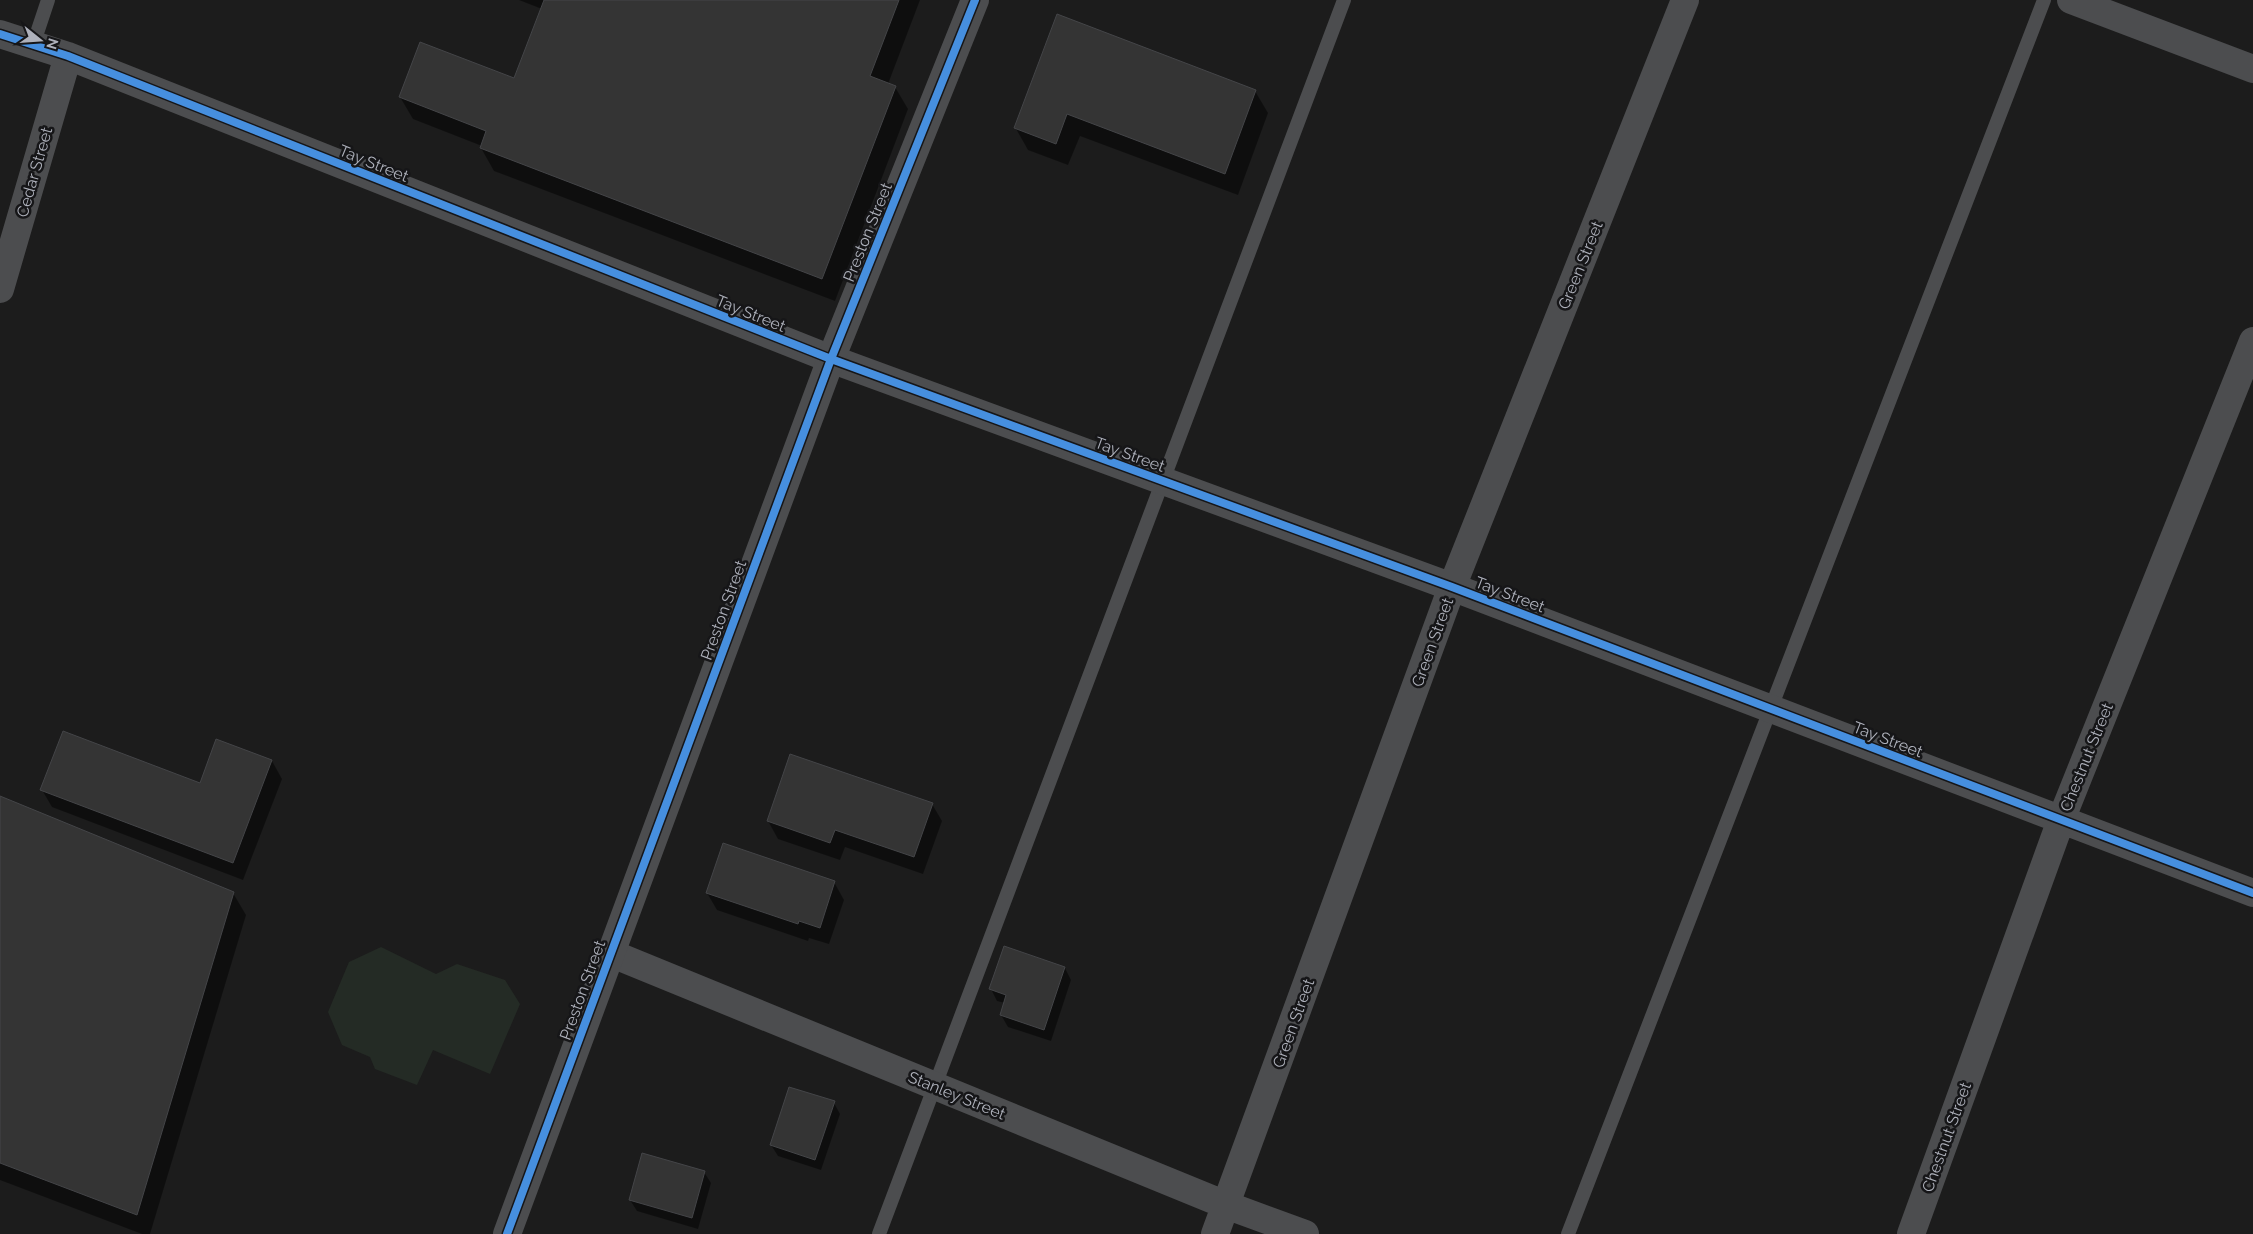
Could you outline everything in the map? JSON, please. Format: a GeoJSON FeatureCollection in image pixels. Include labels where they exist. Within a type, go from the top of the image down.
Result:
{"type":"FeatureCollection","features":[{"type":"Feature","properties":{"kind":"street","name":"Preston Street"},"geometry":{"type":"LineString","coordinates":[[507,1234],[831,359],[975,0]]}},
{"type":"Feature","properties":{"kind":"street","name":"Green Street"},"geometry":{"type":"LineString","coordinates":[[1215,1234],[1452,587],[1685,0]]}},
{"type":"Feature","properties":{"kind":"street"},"geometry":{"type":"LineString","coordinates":[[2071,0],[2253,69]]}},
{"type":"Feature","properties":{"kind":"street","name":"Tay Street"},"geometry":{"type":"LineString","coordinates":[[0,34],[68,56],[831,359],[1452,587],[2253,893]]}},
{"type":"Feature","properties":{"kind":"street","name":"Cedar Street"},"geometry":{"type":"LineString","coordinates":[[0,289],[68,56]]}},
{"type":"Feature","properties":{"kind":"street","name":"Chestnut Street"},"geometry":{"type":"LineString","coordinates":[[1911,1234],[2061,820],[2253,341]]}},
{"type":"Feature","properties":{"kind":"street","name":"Stanley Street"},"geometry":{"type":"LineString","coordinates":[[610,953],[1226,1205],[1305,1234]]}},
{"type":"Feature","properties":{"kind":"lane"},"geometry":{"type":"LineString","coordinates":[[34,45],[48,0]]}},
{"type":"Feature","properties":{"kind":"lane"},"geometry":{"type":"LineString","coordinates":[[879,1234],[936,1087],[1344,0]]}},
{"type":"Feature","properties":{"kind":"lane"},"geometry":{"type":"LineString","coordinates":[[1568,1234],[2044,0]]}},
{"type":"Feature","properties":{"kind":"shaded area"},"geometry":{"type":"Polygon","coordinates":[[[381,947],[436,974],[457,964],[505,980],[520,1004],[490,1074],[433,1050],[417,1085],[375,1069],[370,1057],[342,1045],[328,1012],[349,962],[381,947]]]}},
{"type":"Feature","properties":{"kind":"building"},"geometry":{"type":"Polygon","coordinates":[[[544,0],[899,0],[870,76],[896,86],[822,279],[480,148],[486,131],[399,97],[420,42],[514,78],[544,0]]]}},
{"type":"Feature","properties":{"kind":"building"},"geometry":{"type":"Polygon","coordinates":[[[1057,14],[1256,90],[1225,174],[1067,114],[1056,144],[1014,128],[1057,14]]]}},
{"type":"Feature","properties":{"kind":"building"},"geometry":{"type":"Polygon","coordinates":[[[63,731],[200,783],[216,739],[272,760],[233,863],[40,790],[63,731]]]}},
{"type":"Feature","properties":{"kind":"building"},"geometry":{"type":"Polygon","coordinates":[[[790,754],[933,803],[914,857],[835,830],[830,843],[767,821],[790,754]]]}},
{"type":"Feature","properties":{"kind":"building"},"geometry":{"type":"Polygon","coordinates":[[[0,796],[234,892],[137,1215],[0,1163],[0,796]]]}},
{"type":"Feature","properties":{"kind":"building"},"geometry":{"type":"Polygon","coordinates":[[[723,843],[835,881],[820,928],[799,921],[798,924],[706,893],[723,843]]]}},
{"type":"Feature","properties":{"kind":"building"},"geometry":{"type":"Polygon","coordinates":[[[1004,946],[1065,967],[1044,1030],[1000,1015],[1006,995],[989,989],[1004,946]]]}},
{"type":"Feature","properties":{"kind":"building"},"geometry":{"type":"Polygon","coordinates":[[[789,1087],[835,1101],[815,1160],[770,1145],[789,1087]]]}},
{"type":"Feature","properties":{"kind":"building"},"geometry":{"type":"Polygon","coordinates":[[[642,1153],[705,1171],[692,1218],[629,1200],[642,1153]]]}},
{"type":"Feature","properties":{"kind":"cycle path"},"geometry":{"type":"LineString","coordinates":[[507,1234],[831,359],[975,0]]}},
{"type":"Feature","properties":{"kind":"cycle path"},"geometry":{"type":"LineString","coordinates":[[0,34],[68,56],[831,359],[1452,587],[2253,893]]}}]}
